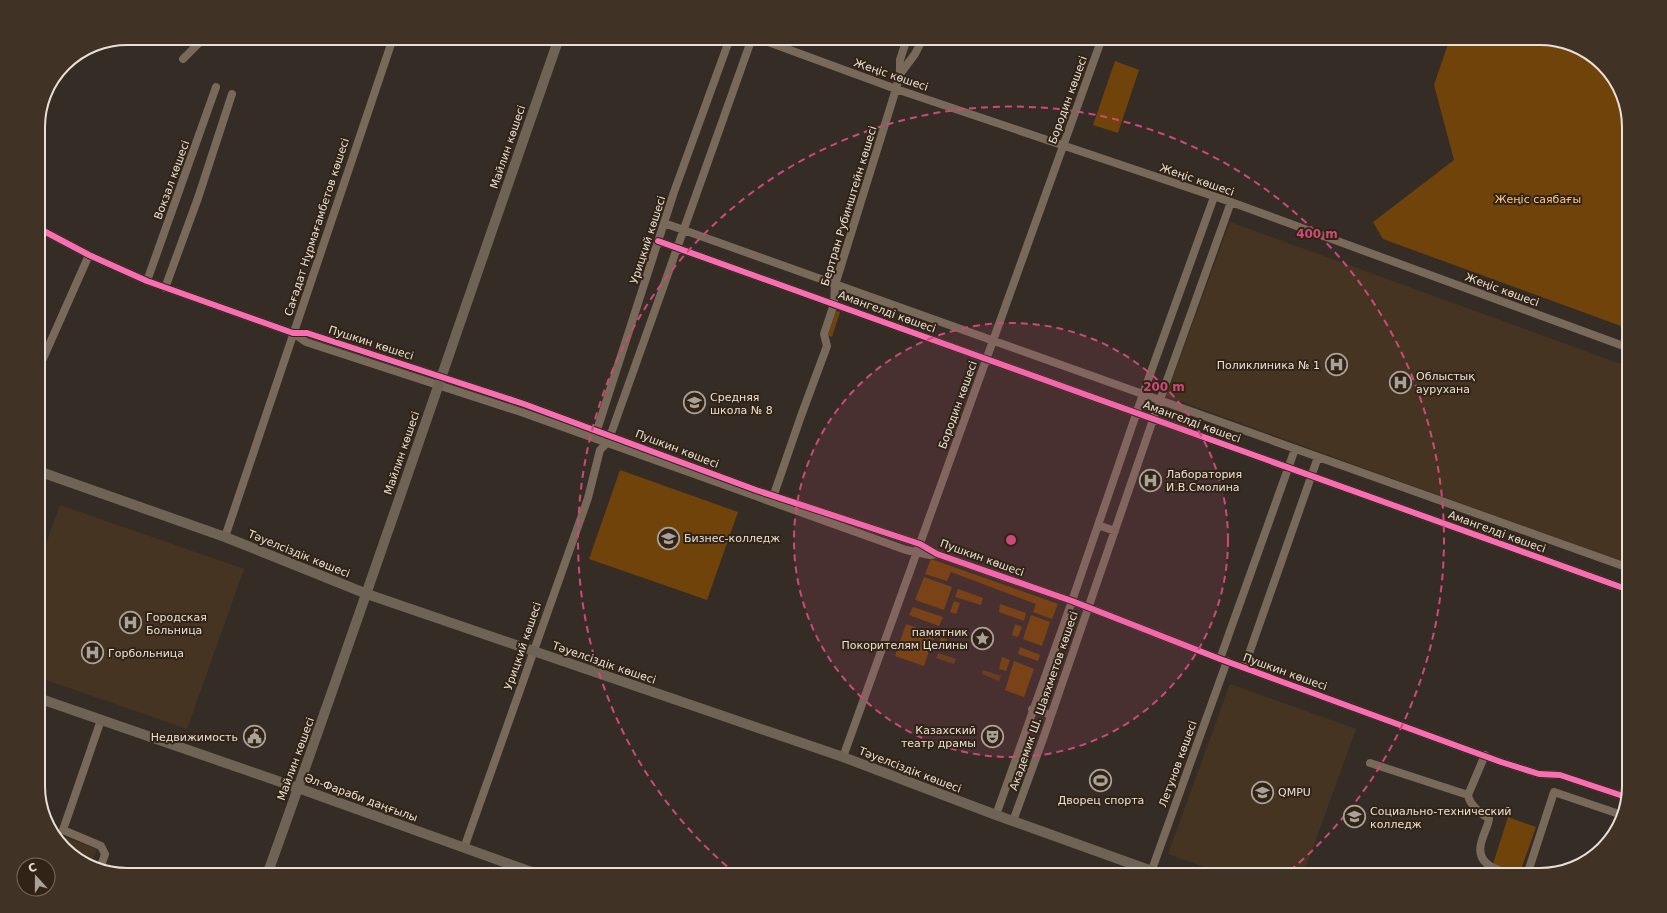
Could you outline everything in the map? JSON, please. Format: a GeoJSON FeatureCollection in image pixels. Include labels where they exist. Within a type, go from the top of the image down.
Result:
{"type":"FeatureCollection","features":[{"type":"Feature","properties":{"kind":"main road","name":"Майлин көшесі"},"geometry":{"type":"LineString","coordinates":[[269,868],[557,45]]}},
{"type":"Feature","properties":{"kind":"main road","name":"Тәуелсіздік көшесі"},"geometry":{"type":"LineString","coordinates":[[45,473],[225,537],[366,594],[843,757],[1137,868]]}},
{"type":"Feature","properties":{"kind":"main road","name":"Әл-Фараби даңғылы"},"geometry":{"type":"LineString","coordinates":[[45,700],[298,788],[520,868]]}},
{"type":"Feature","properties":{"kind":"street"},"geometry":{"type":"LineString","coordinates":[[183,59],[197,45]]}},
{"type":"Feature","properties":{"kind":"street","name":"Сағадат Нұрмағамбетов көшесі"},"geometry":{"type":"LineString","coordinates":[[225,537],[391,45]]}},
{"type":"Feature","properties":{"kind":"street","name":"Урицкий көшесі"},"geometry":{"type":"LineString","coordinates":[[597,434],[664,223],[728,45]]}},
{"type":"Feature","properties":{"kind":"street"},"geometry":{"type":"LineString","coordinates":[[600,450],[609,438],[749,45]]}},
{"type":"Feature","properties":{"kind":"street","name":"Жеңіс көшесі"},"geometry":{"type":"LineString","coordinates":[[776,45],[896,89],[1231,202],[1622,345]]}},
{"type":"Feature","properties":{"kind":"street"},"geometry":{"type":"LineString","coordinates":[[900,74],[900,60],[905,45]]}},
{"type":"Feature","properties":{"kind":"street"},"geometry":{"type":"LineString","coordinates":[[900,74],[915,54],[920,45]]}},
{"type":"Feature","properties":{"kind":"street","name":"Бородин көшесі"},"geometry":{"type":"LineString","coordinates":[[843,757],[1099,45]]}},
{"type":"Feature","properties":{"kind":"street","name":"Бертран Рубинштейн көшесі"},"geometry":{"type":"LineString","coordinates":[[773,499],[827,346],[824,334],[834,304],[835,285],[900,74]]}},
{"type":"Feature","properties":{"kind":"street","name":"Вокзал көшесі"},"geometry":{"type":"LineString","coordinates":[[147,280],[216,87]]}},
{"type":"Feature","properties":{"kind":"street"},"geometry":{"type":"LineString","coordinates":[[165,288],[198,198],[232,94]]}},
{"type":"Feature","properties":{"kind":"street","name":"Академик Ш. Шаяхметов көшесі"},"geometry":{"type":"LineString","coordinates":[[996,815],[1032,709],[1072,601],[1136,413],[1214,197]]}},
{"type":"Feature","properties":{"kind":"street","name":"Академик Ш. Шаяхметов көшесі"},"geometry":{"type":"LineString","coordinates":[[1013,821],[1051,715],[1087,607],[1115,532],[1231,202]]}},
{"type":"Feature","properties":{"kind":"street","name":"Амангелді көшесі"},"geometry":{"type":"LineString","coordinates":[[664,223],[1622,566]]}},
{"type":"Feature","properties":{"kind":"street"},"geometry":{"type":"LineString","coordinates":[[45,232],[88,255],[165,288],[293,333]]}},
{"type":"Feature","properties":{"kind":"street","name":"Амангелді көшесі"},"geometry":{"type":"LineString","coordinates":[[658,241],[1622,587]]}},
{"type":"Feature","properties":{"kind":"street"},"geometry":{"type":"LineString","coordinates":[[45,354],[88,255]]}},
{"type":"Feature","properties":{"kind":"street","name":"Пушкин көшесі"},"geometry":{"type":"LineString","coordinates":[[293,333],[307,333],[390,365]]}},
{"type":"Feature","properties":{"kind":"street","name":"Пушкин көшесі"},"geometry":{"type":"LineString","coordinates":[[293,333],[301,340],[390,365],[609,438],[773,499],[938,554],[1072,601],[1244,668],[1501,762],[1539,774],[1560,775],[1621,795]]}},
{"type":"Feature","properties":{"kind":"street"},"geometry":{"type":"LineString","coordinates":[[597,434],[600,450]]}},
{"type":"Feature","properties":{"kind":"street","name":"Летунов көшесі"},"geometry":{"type":"LineString","coordinates":[[1152,868],[1295,449]]}},
{"type":"Feature","properties":{"kind":"street","name":"Урицкий көшесі"},"geometry":{"type":"LineString","coordinates":[[464,848],[588,498],[600,450]]}},
{"type":"Feature","properties":{"kind":"street"},"geometry":{"type":"LineString","coordinates":[[1244,668],[1318,457]]}},
{"type":"Feature","properties":{"kind":"street"},"geometry":{"type":"LineString","coordinates":[[1098,525],[1115,532]]}},
{"type":"Feature","properties":{"kind":"street"},"geometry":{"type":"LineString","coordinates":[[1032,709],[1051,715]]}},
{"type":"Feature","properties":{"kind":"street"},"geometry":{"type":"LineString","coordinates":[[101,720],[63,830],[101,846],[105,854],[102,864]]}},
{"type":"Feature","properties":{"kind":"street"},"geometry":{"type":"LineString","coordinates":[[1485,755],[1468,795],[1470,802],[1489,819],[1479,850],[1482,858],[1489,866],[1494,868]]}},
{"type":"Feature","properties":{"kind":"street"},"geometry":{"type":"LineString","coordinates":[[1370,763],[1468,795]]}},
{"type":"Feature","properties":{"kind":"street"},"geometry":{"type":"LineString","coordinates":[[1529,868],[1554,792],[1617,813]]}},
{"type":"Feature","properties":{"kind":"shaded area","name":"Облыстық аурухана"},"geometry":{"type":"Polygon","coordinates":[[[1230,222],[1622,364],[1622,562],[1166,396],[1230,222]]]}},
{"type":"Feature","properties":{"kind":"shaded area","name":"Городская Больница"},"geometry":{"type":"Polygon","coordinates":[[[60,505],[244,569],[187,729],[45,679],[45,547],[60,505]]]}},
{"type":"Feature","properties":{"kind":"shaded area"},"geometry":{"type":"Polygon","coordinates":[[[938,653],[956,659],[954,664],[936,658],[938,653]]]}},
{"type":"Feature","properties":{"kind":"shaded area"},"geometry":{"type":"Polygon","coordinates":[[[983,670],[1001,676],[999,681],[982,674],[983,670]]]}},
{"type":"Feature","properties":{"kind":"shaded area","name":"QMPU"},"geometry":{"type":"Polygon","coordinates":[[[1230,684],[1356,729],[1306,868],[1207,868],[1168,854],[1230,684]]]}},
{"type":"Feature","properties":{"kind":"shaded area"},"geometry":{"type":"Polygon","coordinates":[[[63,837],[97,849],[92,861],[73,848],[63,837]]]}},
{"type":"Feature","properties":{"kind":"green space","name":"Жеңіс саябағы"},"geometry":{"type":"Polygon","coordinates":[[[1448,45],[1550,46],[1576,53],[1594,65],[1602,73],[1614,91],[1618,101],[1622,122],[1622,326],[1383,239],[1373,222],[1454,160],[1434,85],[1448,45]]]}},
{"type":"Feature","properties":{"kind":"green space"},"geometry":{"type":"Polygon","coordinates":[[[1115,61],[1139,70],[1118,133],[1093,125],[1115,61]]]}},
{"type":"Feature","properties":{"kind":"green space"},"geometry":{"type":"Polygon","coordinates":[[[836,311],[840,312],[832,337],[828,335],[836,311]]]}},
{"type":"Feature","properties":{"kind":"green space"},"geometry":{"type":"Polygon","coordinates":[[[620,470],[738,512],[707,600],[589,559],[620,470]]]}},
{"type":"Feature","properties":{"kind":"green space"},"geometry":{"type":"Polygon","coordinates":[[[931,559],[1058,604],[1052,619],[1033,612],[1036,604],[951,572],[947,581],[925,574],[931,559]]]}},
{"type":"Feature","properties":{"kind":"green space"},"geometry":{"type":"Polygon","coordinates":[[[924,577],[952,587],[944,610],[915,600],[924,577]]]}},
{"type":"Feature","properties":{"kind":"green space"},"geometry":{"type":"Polygon","coordinates":[[[958,589],[983,598],[981,605],[955,597],[958,589]]]}},
{"type":"Feature","properties":{"kind":"green space"},"geometry":{"type":"Polygon","coordinates":[[[954,601],[960,603],[956,614],[950,612],[954,601]]]}},
{"type":"Feature","properties":{"kind":"green space"},"geometry":{"type":"Polygon","coordinates":[[[1000,604],[1026,613],[1024,621],[999,612],[1000,604]]]}},
{"type":"Feature","properties":{"kind":"green space"},"geometry":{"type":"Polygon","coordinates":[[[913,607],[943,617],[939,626],[909,615],[913,607]]]}},
{"type":"Feature","properties":{"kind":"green space"},"geometry":{"type":"Polygon","coordinates":[[[1031,615],[1050,622],[1042,646],[1023,639],[1031,615]]]}},
{"type":"Feature","properties":{"kind":"green space"},"geometry":{"type":"Polygon","coordinates":[[[906,624],[935,634],[924,666],[895,656],[906,624]]]}},
{"type":"Feature","properties":{"kind":"green space"},"geometry":{"type":"Polygon","coordinates":[[[1015,624],[1022,627],[1018,637],[1012,635],[1015,624]]]}},
{"type":"Feature","properties":{"kind":"green space"},"geometry":{"type":"Polygon","coordinates":[[[941,637],[947,639],[943,649],[937,647],[941,637]]]}},
{"type":"Feature","properties":{"kind":"green space"},"geometry":{"type":"Polygon","coordinates":[[[1020,647],[1040,655],[1038,661],[1018,654],[1020,647]]]}},
{"type":"Feature","properties":{"kind":"green space"},"geometry":{"type":"Polygon","coordinates":[[[1002,657],[1010,660],[1006,671],[999,669],[1002,657]]]}},
{"type":"Feature","properties":{"kind":"green space"},"geometry":{"type":"Polygon","coordinates":[[[1014,661],[1034,669],[1024,697],[1005,690],[1014,661]]]}},
{"type":"Feature","properties":{"kind":"green space"},"geometry":{"type":"Polygon","coordinates":[[[1508,817],[1536,827],[1521,868],[1502,868],[1493,864],[1508,817]]]}},
{"type":"Feature","properties":{"kind":"cycle path"},"geometry":{"type":"LineString","coordinates":[[45,232],[89,255],[147,281],[293,333],[307,333],[524,404],[756,490],[920,544],[937,554],[1072,601],[1220,659],[1501,762],[1539,774],[1560,775],[1621,795]]}},
{"type":"Feature","properties":{"kind":"cycle path"},"geometry":{"type":"LineString","coordinates":[[658,241],[1622,587]]}},
{"type":"Feature","properties":{"kind":"place","name":"Поликлиника № 1"},"geometry":{"type":"Point","coordinates":[1336,365]}},
{"type":"Feature","properties":{"kind":"place","name":"Облыстық аурухана"},"geometry":{"type":"Point","coordinates":[1400,382]}},
{"type":"Feature","properties":{"kind":"place","name":"Средняя школа № 8"},"geometry":{"type":"Point","coordinates":[694,403]}},
{"type":"Feature","properties":{"kind":"place","name":"Лаборатория И.В.Смолина"},"geometry":{"type":"Point","coordinates":[1151,480]}},
{"type":"Feature","properties":{"kind":"place","name":"Бизнес-колледж"},"geometry":{"type":"Point","coordinates":[669,538]}},
{"type":"Feature","properties":{"kind":"place","name":"Городская Больница"},"geometry":{"type":"Point","coordinates":[131,623]}},
{"type":"Feature","properties":{"kind":"place","name":"памятник Покорителям Целины"},"geometry":{"type":"Point","coordinates":[983,638]}},
{"type":"Feature","properties":{"kind":"place","name":"Горбольница"},"geometry":{"type":"Point","coordinates":[92,653]}},
{"type":"Feature","properties":{"kind":"place","name":"Казахский театр драмы"},"geometry":{"type":"Point","coordinates":[992,736]}},
{"type":"Feature","properties":{"kind":"place","name":"Недвижимость"},"geometry":{"type":"Point","coordinates":[254,737]}},
{"type":"Feature","properties":{"kind":"place","name":"Дворец спорта"},"geometry":{"type":"Point","coordinates":[1101,780]}},
{"type":"Feature","properties":{"kind":"place","name":"QMPU"},"geometry":{"type":"Point","coordinates":[1262,792]}},
{"type":"Feature","properties":{"kind":"place","name":"Социально-технический колледж"},"geometry":{"type":"Point","coordinates":[1355,817]}}]}
